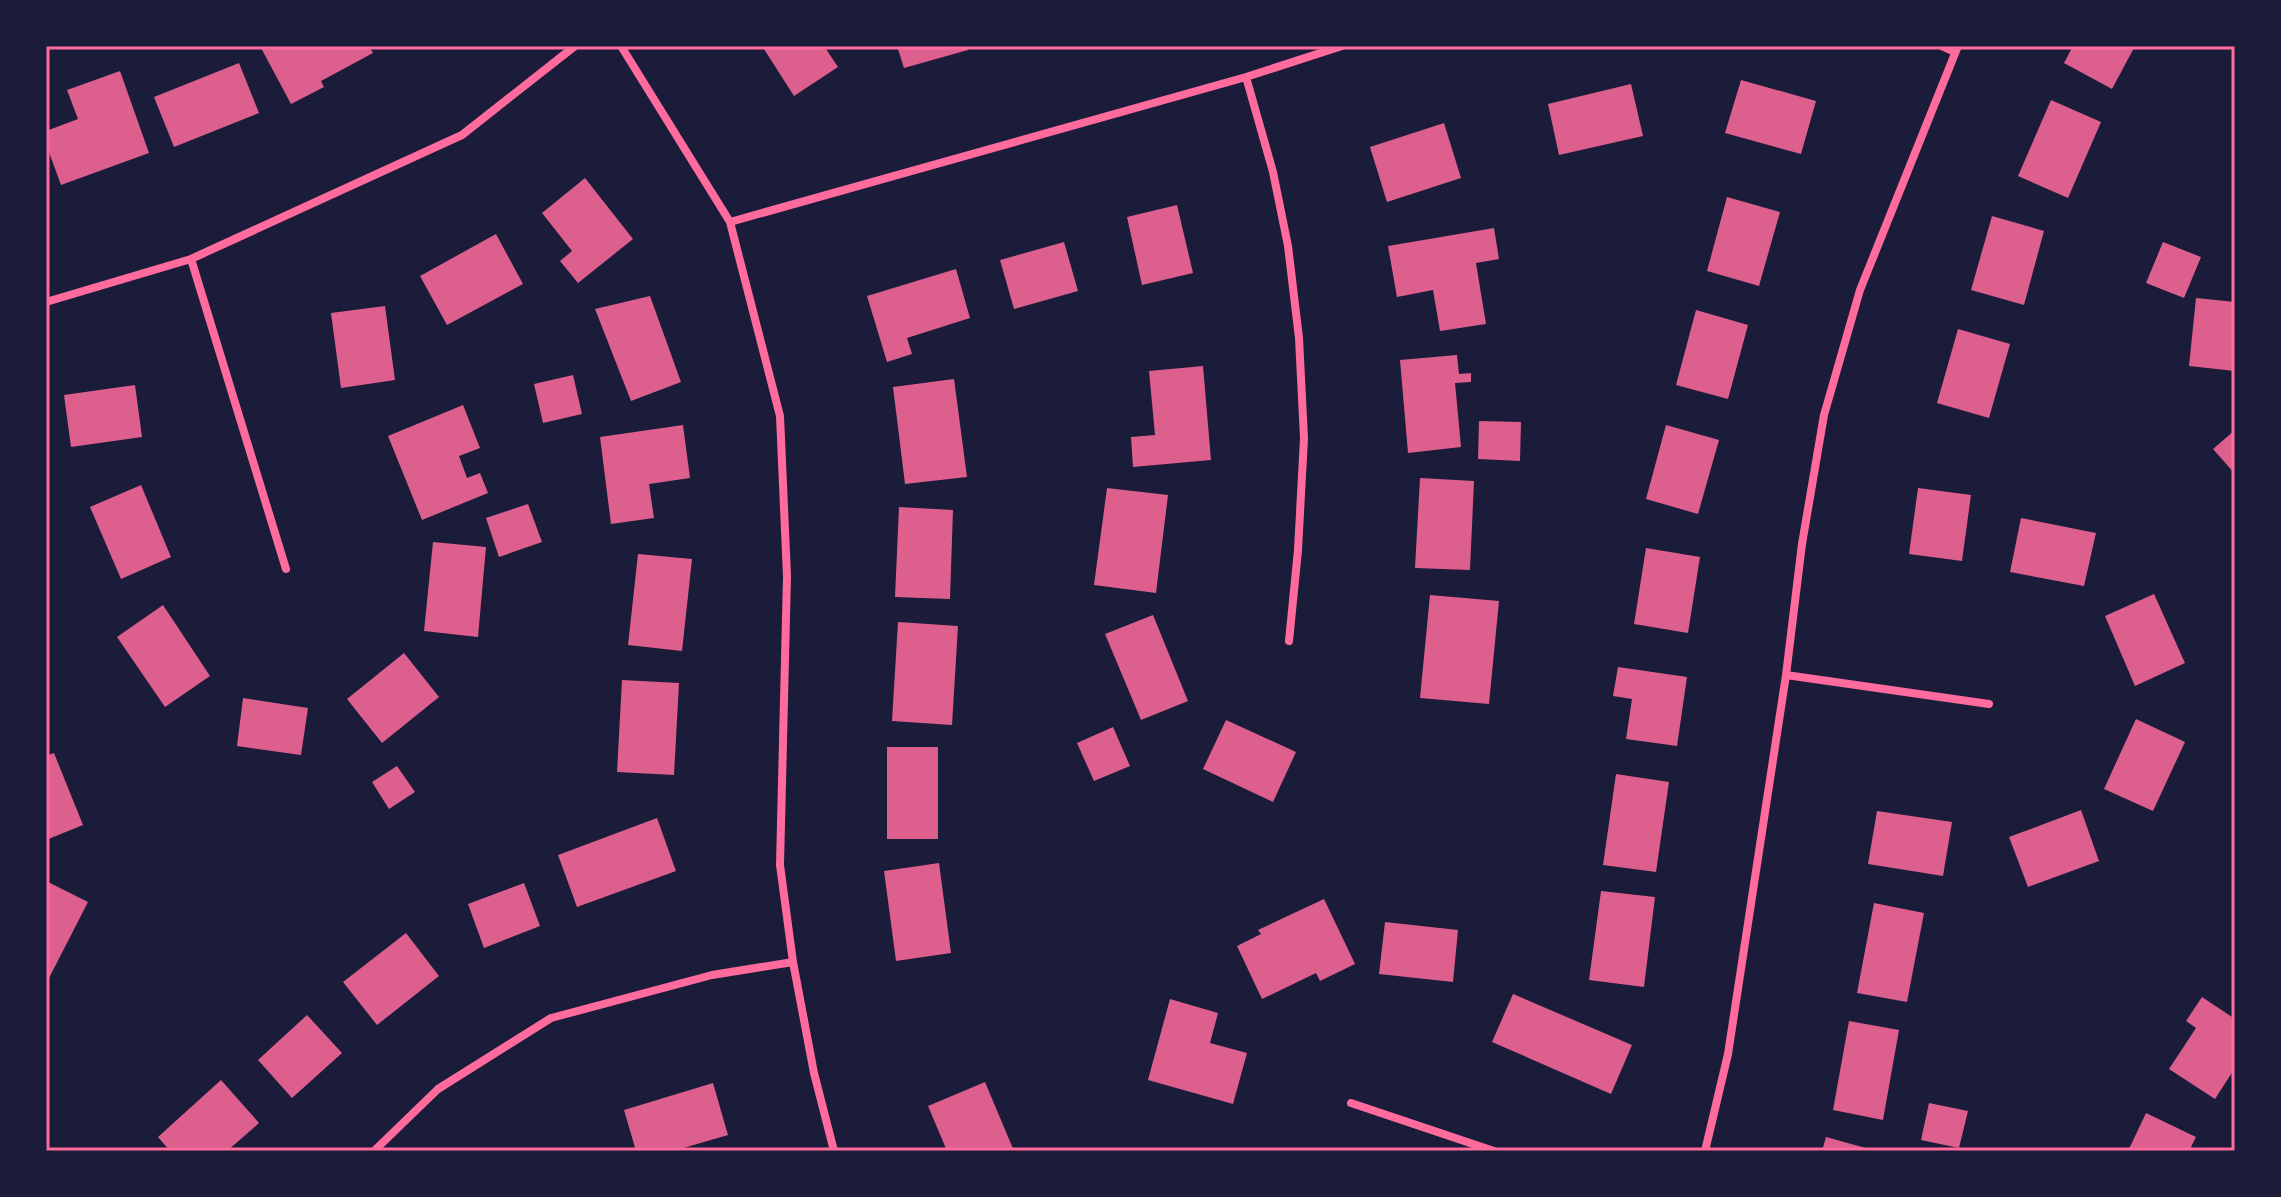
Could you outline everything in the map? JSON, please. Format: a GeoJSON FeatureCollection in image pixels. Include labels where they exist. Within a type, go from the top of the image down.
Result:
{"type":"FeatureCollection","features":[{"type":"Feature","properties":{"kind":"street"},"geometry":{"type":"LineString","coordinates":[[46,302],[191,259],[462,135],[575,46]]}},
{"type":"Feature","properties":{"kind":"street"},"geometry":{"type":"LineString","coordinates":[[621,46],[730,222],[780,416],[787,576],[780,865],[793,962],[814,1073],[834,1151]]}},
{"type":"Feature","properties":{"kind":"street"},"geometry":{"type":"LineString","coordinates":[[730,222],[1246,77],[1342,46]]}},
{"type":"Feature","properties":{"kind":"street"},"geometry":{"type":"LineString","coordinates":[[1705,1151],[1728,1054],[1786,675],[1802,544],[1824,415],[1860,290],[1956,49],[1942,46]]}},
{"type":"Feature","properties":{"kind":"street"},"geometry":{"type":"LineString","coordinates":[[1246,77],[1273,172],[1285,231],[1299,338],[1304,438],[1289,641]]}},
{"type":"Feature","properties":{"kind":"street"},"geometry":{"type":"LineString","coordinates":[[191,259],[286,569]]}},
{"type":"Feature","properties":{"kind":"street"},"geometry":{"type":"LineString","coordinates":[[1786,675],[1989,704]]}},
{"type":"Feature","properties":{"kind":"street"},"geometry":{"type":"LineString","coordinates":[[374,1151],[438,1089],[551,1018],[712,975],[793,962]]}},
{"type":"Feature","properties":{"kind":"street"},"geometry":{"type":"LineString","coordinates":[[1351,1103],[1494,1151]]}},
{"type":"Feature","properties":{"kind":"building"},"geometry":{"type":"Polygon","coordinates":[[[260,46],[369,46],[373,53],[321,81],[324,87],[291,104],[260,46]]]}},
{"type":"Feature","properties":{"kind":"building"},"geometry":{"type":"Polygon","coordinates":[[[762,46],[824,46],[838,67],[794,96],[762,46]]]}},
{"type":"Feature","properties":{"kind":"building"},"geometry":{"type":"Polygon","coordinates":[[[897,46],[967,46],[968,50],[904,68],[897,46]]]}},
{"type":"Feature","properties":{"kind":"building"},"geometry":{"type":"Polygon","coordinates":[[[2073,46],[2135,46],[2112,89],[2064,63],[2073,46]]]}},
{"type":"Feature","properties":{"kind":"building"},"geometry":{"type":"Polygon","coordinates":[[[239,63],[259,113],[174,147],[154,97],[239,63]]]}},
{"type":"Feature","properties":{"kind":"building"},"geometry":{"type":"Polygon","coordinates":[[[120,71],[149,153],[61,185],[46,144],[46,131],[78,119],[67,90],[120,71]]]}},
{"type":"Feature","properties":{"kind":"building"},"geometry":{"type":"Polygon","coordinates":[[[1741,80],[1816,101],[1801,154],[1725,133],[1741,80]]]}},
{"type":"Feature","properties":{"kind":"building"},"geometry":{"type":"Polygon","coordinates":[[[1631,84],[1643,136],[1559,155],[1548,104],[1631,84]]]}},
{"type":"Feature","properties":{"kind":"building"},"geometry":{"type":"Polygon","coordinates":[[[2051,100],[2101,122],[2068,198],[2018,176],[2051,100]]]}},
{"type":"Feature","properties":{"kind":"building"},"geometry":{"type":"Polygon","coordinates":[[[1444,123],[1461,178],[1387,202],[1370,147],[1444,123]]]}},
{"type":"Feature","properties":{"kind":"building"},"geometry":{"type":"Polygon","coordinates":[[[585,178],[633,239],[578,283],[560,261],[572,251],[542,213],[585,178]]]}},
{"type":"Feature","properties":{"kind":"building"},"geometry":{"type":"Polygon","coordinates":[[[1727,197],[1780,212],[1759,286],[1707,271],[1727,197]]]}},
{"type":"Feature","properties":{"kind":"building"},"geometry":{"type":"Polygon","coordinates":[[[1177,205],[1193,273],[1142,285],[1127,217],[1177,205]]]}},
{"type":"Feature","properties":{"kind":"building"},"geometry":{"type":"Polygon","coordinates":[[[1992,216],[2044,231],[2024,305],[1971,290],[1992,216]]]}},
{"type":"Feature","properties":{"kind":"building"},"geometry":{"type":"Polygon","coordinates":[[[1494,228],[1499,259],[1476,263],[1486,324],[1440,331],[1433,290],[1397,297],[1388,246],[1494,228]]]}},
{"type":"Feature","properties":{"kind":"building"},"geometry":{"type":"Polygon","coordinates":[[[496,234],[523,284],[447,325],[420,276],[496,234]]]}},
{"type":"Feature","properties":{"kind":"building"},"geometry":{"type":"Polygon","coordinates":[[[1064,242],[1078,291],[1014,309],[1000,260],[1064,242]]]}},
{"type":"Feature","properties":{"kind":"building"},"geometry":{"type":"Polygon","coordinates":[[[2163,242],[2201,257],[2184,298],[2146,283],[2163,242]]]}},
{"type":"Feature","properties":{"kind":"building"},"geometry":{"type":"Polygon","coordinates":[[[956,269],[970,318],[907,338],[912,354],[887,362],[867,296],[956,269]]]}},
{"type":"Feature","properties":{"kind":"building"},"geometry":{"type":"Polygon","coordinates":[[[650,296],[681,382],[631,401],[595,309],[650,296]]]}},
{"type":"Feature","properties":{"kind":"building"},"geometry":{"type":"Polygon","coordinates":[[[2196,298],[2235,302],[2235,371],[2189,366],[2196,298]]]}},
{"type":"Feature","properties":{"kind":"building"},"geometry":{"type":"Polygon","coordinates":[[[385,306],[395,380],[341,388],[331,313],[385,306]]]}},
{"type":"Feature","properties":{"kind":"building"},"geometry":{"type":"Polygon","coordinates":[[[1696,310],[1748,325],[1728,399],[1676,385],[1696,310]]]}},
{"type":"Feature","properties":{"kind":"building"},"geometry":{"type":"Polygon","coordinates":[[[1958,329],[2010,344],[1989,418],[1937,403],[1958,329]]]}},
{"type":"Feature","properties":{"kind":"building"},"geometry":{"type":"Polygon","coordinates":[[[1457,355],[1459,374],[1471,373],[1471,382],[1455,383],[1461,447],[1408,453],[1400,360],[1457,355]]]}},
{"type":"Feature","properties":{"kind":"building"},"geometry":{"type":"Polygon","coordinates":[[[1203,366],[1211,460],[1133,467],[1131,437],[1155,435],[1149,371],[1203,366]]]}},
{"type":"Feature","properties":{"kind":"building"},"geometry":{"type":"Polygon","coordinates":[[[573,375],[582,414],[543,423],[534,384],[573,375]]]}},
{"type":"Feature","properties":{"kind":"building"},"geometry":{"type":"Polygon","coordinates":[[[954,379],[967,477],[905,484],[893,387],[954,379]]]}},
{"type":"Feature","properties":{"kind":"building"},"geometry":{"type":"Polygon","coordinates":[[[135,385],[142,437],[71,447],[64,395],[135,385]]]}},
{"type":"Feature","properties":{"kind":"building"},"geometry":{"type":"Polygon","coordinates":[[[463,405],[480,448],[459,456],[467,478],[480,473],[488,493],[422,520],[388,436],[463,405]]]}},
{"type":"Feature","properties":{"kind":"building"},"geometry":{"type":"Polygon","coordinates":[[[1479,421],[1521,422],[1520,461],[1478,459],[1479,421]]]}},
{"type":"Feature","properties":{"kind":"building"},"geometry":{"type":"Polygon","coordinates":[[[683,425],[690,478],[649,484],[654,518],[611,524],[600,437],[683,425]]]}},
{"type":"Feature","properties":{"kind":"building"},"geometry":{"type":"Polygon","coordinates":[[[1666,425],[1719,440],[1698,514],[1646,499],[1666,425]]]}},
{"type":"Feature","properties":{"kind":"building"},"geometry":{"type":"Polygon","coordinates":[[[2235,430],[2235,474],[2213,449],[2235,430]]]}},
{"type":"Feature","properties":{"kind":"building"},"geometry":{"type":"Polygon","coordinates":[[[1420,478],[1474,481],[1470,570],[1415,568],[1420,478]]]}},
{"type":"Feature","properties":{"kind":"building"},"geometry":{"type":"Polygon","coordinates":[[[141,485],[171,557],[121,579],[90,507],[141,485]]]}},
{"type":"Feature","properties":{"kind":"building"},"geometry":{"type":"Polygon","coordinates":[[[1107,488],[1168,495],[1156,593],[1094,585],[1107,488]]]}},
{"type":"Feature","properties":{"kind":"building"},"geometry":{"type":"Polygon","coordinates":[[[1918,488],[1971,495],[1962,561],[1909,554],[1918,488]]]}},
{"type":"Feature","properties":{"kind":"building"},"geometry":{"type":"Polygon","coordinates":[[[528,504],[542,542],[499,557],[486,518],[528,504]]]}},
{"type":"Feature","properties":{"kind":"building"},"geometry":{"type":"Polygon","coordinates":[[[899,507],[953,510],[950,599],[895,597],[899,507]]]}},
{"type":"Feature","properties":{"kind":"building"},"geometry":{"type":"Polygon","coordinates":[[[2021,518],[2096,533],[2084,586],[2010,572],[2021,518]]]}},
{"type":"Feature","properties":{"kind":"building"},"geometry":{"type":"Polygon","coordinates":[[[433,542],[486,547],[478,637],[424,631],[433,542]]]}},
{"type":"Feature","properties":{"kind":"building"},"geometry":{"type":"Polygon","coordinates":[[[1646,548],[1700,557],[1688,633],[1634,624],[1646,548]]]}},
{"type":"Feature","properties":{"kind":"building"},"geometry":{"type":"Polygon","coordinates":[[[638,554],[692,559],[682,651],[628,645],[638,554]]]}},
{"type":"Feature","properties":{"kind":"building"},"geometry":{"type":"Polygon","coordinates":[[[2154,594],[2185,663],[2135,686],[2105,616],[2154,594]]]}},
{"type":"Feature","properties":{"kind":"building"},"geometry":{"type":"Polygon","coordinates":[[[1430,595],[1499,601],[1489,704],[1420,698],[1430,595]]]}},
{"type":"Feature","properties":{"kind":"building"},"geometry":{"type":"Polygon","coordinates":[[[163,605],[210,676],[165,707],[117,637],[163,605]]]}},
{"type":"Feature","properties":{"kind":"building"},"geometry":{"type":"Polygon","coordinates":[[[1153,615],[1188,701],[1141,720],[1105,634],[1153,615]]]}},
{"type":"Feature","properties":{"kind":"building"},"geometry":{"type":"Polygon","coordinates":[[[898,622],[958,626],[952,725],[892,721],[898,622]]]}},
{"type":"Feature","properties":{"kind":"building"},"geometry":{"type":"Polygon","coordinates":[[[404,653],[439,697],[382,743],[347,699],[404,653]]]}},
{"type":"Feature","properties":{"kind":"building"},"geometry":{"type":"Polygon","coordinates":[[[1618,667],[1687,677],[1677,746],[1626,739],[1632,699],[1613,696],[1618,667]]]}},
{"type":"Feature","properties":{"kind":"building"},"geometry":{"type":"Polygon","coordinates":[[[622,680],[679,683],[674,775],[617,772],[622,680]]]}},
{"type":"Feature","properties":{"kind":"building"},"geometry":{"type":"Polygon","coordinates":[[[243,698],[308,708],[301,755],[237,746],[243,698]]]}},
{"type":"Feature","properties":{"kind":"building"},"geometry":{"type":"Polygon","coordinates":[[[2136,719],[2185,742],[2153,811],[2104,789],[2136,719]]]}},
{"type":"Feature","properties":{"kind":"building"},"geometry":{"type":"Polygon","coordinates":[[[1226,720],[1296,752],[1273,802],[1203,769],[1226,720]]]}},
{"type":"Feature","properties":{"kind":"building"},"geometry":{"type":"Polygon","coordinates":[[[1113,727],[1130,766],[1094,781],[1077,743],[1113,727]]]}},
{"type":"Feature","properties":{"kind":"building"},"geometry":{"type":"Polygon","coordinates":[[[887,747],[938,747],[938,839],[887,839],[887,747]]]}},
{"type":"Feature","properties":{"kind":"building"},"geometry":{"type":"Polygon","coordinates":[[[54,753],[83,825],[46,840],[46,756],[54,753]]]}},
{"type":"Feature","properties":{"kind":"building"},"geometry":{"type":"Polygon","coordinates":[[[397,766],[415,792],[389,809],[372,782],[397,766]]]}},
{"type":"Feature","properties":{"kind":"building"},"geometry":{"type":"Polygon","coordinates":[[[1616,774],[1669,782],[1656,872],[1603,865],[1616,774]]]}},
{"type":"Feature","properties":{"kind":"building"},"geometry":{"type":"Polygon","coordinates":[[[2081,810],[2099,861],[2028,887],[2009,837],[2081,810]]]}},
{"type":"Feature","properties":{"kind":"building"},"geometry":{"type":"Polygon","coordinates":[[[1877,811],[1952,822],[1943,876],[1868,864],[1877,811]]]}},
{"type":"Feature","properties":{"kind":"building"},"geometry":{"type":"Polygon","coordinates":[[[657,818],[676,871],[577,907],[558,855],[657,818]]]}},
{"type":"Feature","properties":{"kind":"building"},"geometry":{"type":"Polygon","coordinates":[[[939,863],[951,953],[896,961],[884,871],[939,863]]]}},
{"type":"Feature","properties":{"kind":"building"},"geometry":{"type":"Polygon","coordinates":[[[46,881],[88,902],[48,980],[46,979],[46,881]]]}},
{"type":"Feature","properties":{"kind":"building"},"geometry":{"type":"Polygon","coordinates":[[[524,883],[540,926],[484,948],[468,904],[524,883]]]}},
{"type":"Feature","properties":{"kind":"building"},"geometry":{"type":"Polygon","coordinates":[[[1601,891],[1655,897],[1644,987],[1589,980],[1601,891]]]}},
{"type":"Feature","properties":{"kind":"building"},"geometry":{"type":"Polygon","coordinates":[[[1324,899],[1355,964],[1320,981],[1316,973],[1262,999],[1237,946],[1261,934],[1258,930],[1324,899]]]}},
{"type":"Feature","properties":{"kind":"building"},"geometry":{"type":"Polygon","coordinates":[[[1874,903],[1924,913],[1907,1002],[1857,993],[1874,903]]]}},
{"type":"Feature","properties":{"kind":"building"},"geometry":{"type":"Polygon","coordinates":[[[1385,922],[1458,930],[1453,982],[1379,974],[1385,922]]]}},
{"type":"Feature","properties":{"kind":"building"},"geometry":{"type":"Polygon","coordinates":[[[406,933],[439,976],[377,1025],[343,982],[406,933]]]}},
{"type":"Feature","properties":{"kind":"building"},"geometry":{"type":"Polygon","coordinates":[[[1513,994],[1632,1045],[1611,1094],[1492,1042],[1513,994]]]}},
{"type":"Feature","properties":{"kind":"building"},"geometry":{"type":"Polygon","coordinates":[[[2202,997],[2235,1019],[2235,1068],[2215,1099],[2169,1069],[2196,1028],[2186,1021],[2202,997]]]}},
{"type":"Feature","properties":{"kind":"building"},"geometry":{"type":"Polygon","coordinates":[[[1170,999],[1218,1013],[1210,1043],[1247,1053],[1233,1104],[1148,1080],[1170,999]]]}},
{"type":"Feature","properties":{"kind":"building"},"geometry":{"type":"Polygon","coordinates":[[[307,1015],[342,1053],[292,1098],[258,1060],[307,1015]]]}},
{"type":"Feature","properties":{"kind":"building"},"geometry":{"type":"Polygon","coordinates":[[[1849,1021],[1899,1030],[1883,1120],[1833,1110],[1849,1021]]]}},
{"type":"Feature","properties":{"kind":"building"},"geometry":{"type":"Polygon","coordinates":[[[221,1080],[259,1123],[227,1151],[170,1151],[158,1137],[221,1080]]]}},
{"type":"Feature","properties":{"kind":"building"},"geometry":{"type":"Polygon","coordinates":[[[985,1082],[1014,1151],[947,1151],[928,1106],[985,1082]]]}},
{"type":"Feature","properties":{"kind":"building"},"geometry":{"type":"Polygon","coordinates":[[[713,1083],[728,1135],[673,1151],[636,1151],[624,1110],[713,1083]]]}},
{"type":"Feature","properties":{"kind":"building"},"geometry":{"type":"Polygon","coordinates":[[[1929,1103],[1968,1111],[1959,1148],[1921,1140],[1929,1103]]]}},
{"type":"Feature","properties":{"kind":"building"},"geometry":{"type":"Polygon","coordinates":[[[2146,1113],[2196,1137],[2189,1151],[2128,1151],[2146,1113]]]}},
{"type":"Feature","properties":{"kind":"building"},"geometry":{"type":"Polygon","coordinates":[[[1826,1137],[1873,1150],[1873,1151],[1822,1151],[1826,1137]]]}}]}
